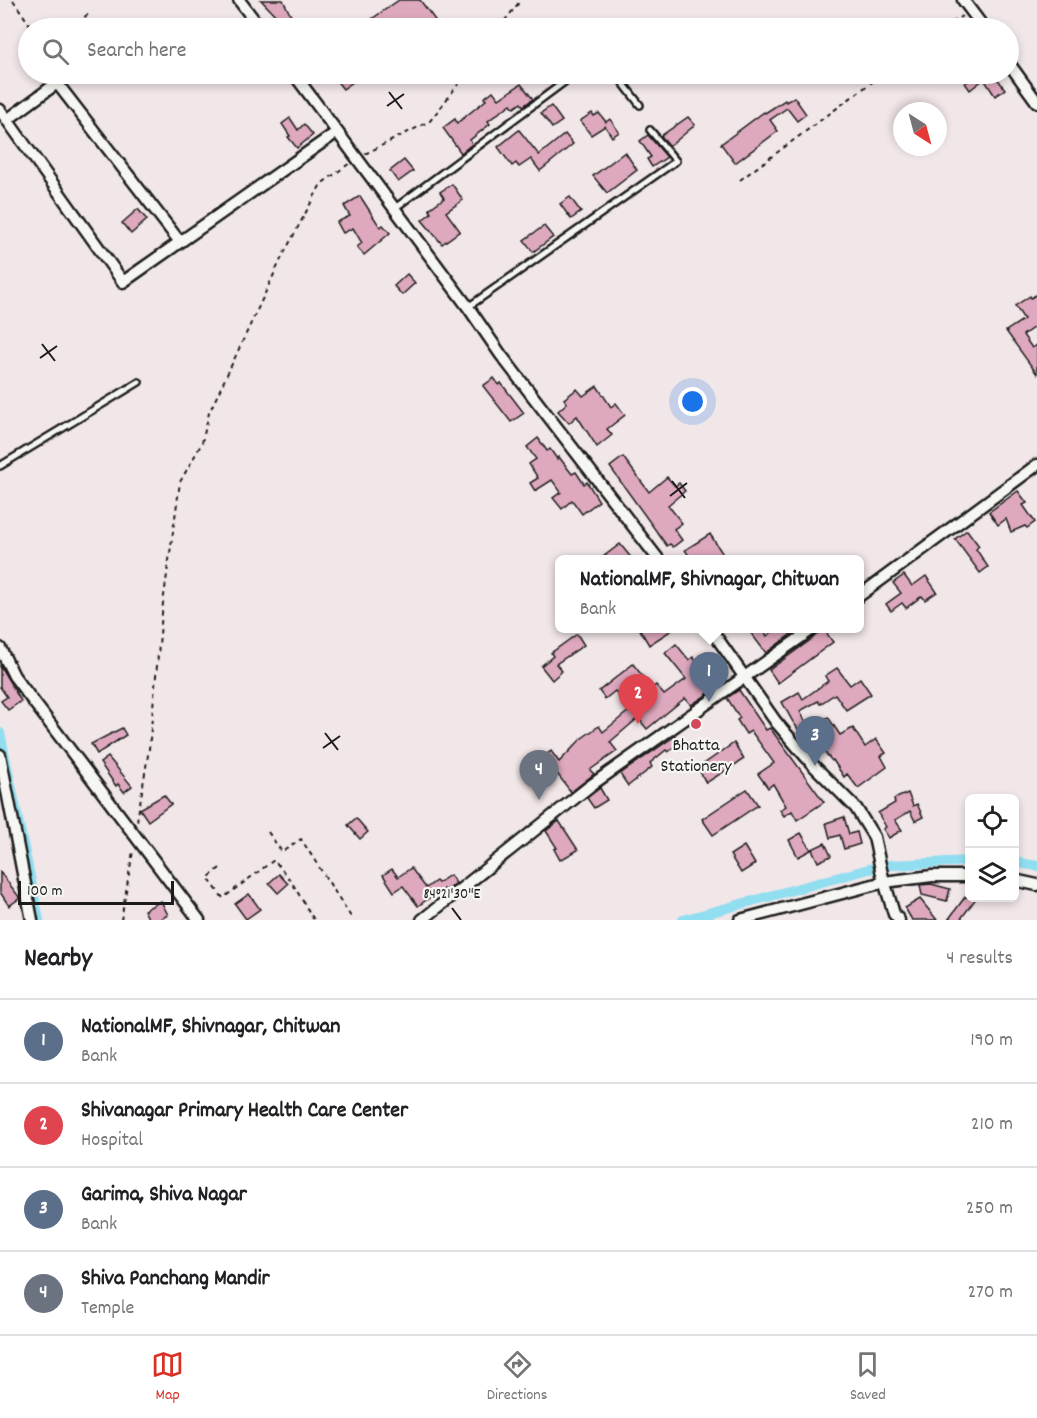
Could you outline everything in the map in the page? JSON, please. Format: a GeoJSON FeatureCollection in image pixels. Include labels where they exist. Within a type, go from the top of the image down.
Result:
{"type":"FeatureCollection","features":[{"type":"Feature","properties":{"kind":"street"},"geometry":{"type":"LineString","coordinates":[[239,0],[252,18]]}},
{"type":"Feature","properties":{"kind":"street"},"geometry":{"type":"LineString","coordinates":[[963,0],[976,18]]}},
{"type":"Feature","properties":{"kind":"street"},"geometry":{"type":"LineString","coordinates":[[1019,77],[1037,102]]}},
{"type":"Feature","properties":{"kind":"street"},"geometry":{"type":"LineString","coordinates":[[7,120],[56,84]]}},
{"type":"Feature","properties":{"kind":"street"},"geometry":{"type":"LineString","coordinates":[[58,84],[180,242]]}},
{"type":"Feature","properties":{"kind":"street"},"geometry":{"type":"LineString","coordinates":[[301,84],[468,307],[501,355],[655,555]]}},
{"type":"Feature","properties":{"kind":"street"},"geometry":{"type":"LineString","coordinates":[[0,110],[123,282],[337,132]]}},
{"type":"Feature","properties":{"kind":"street"},"geometry":{"type":"LineString","coordinates":[[864,592],[1037,465]]}},
{"type":"Feature","properties":{"kind":"street"},"geometry":{"type":"LineString","coordinates":[[714,633],[776,722],[813,765],[856,808],[874,837],[883,878],[894,914],[899,920]]}},
{"type":"Feature","properties":{"kind":"street"},"geometry":{"type":"LineString","coordinates":[[422,920],[590,786],[806,633]]}},
{"type":"Feature","properties":{"kind":"street"},"geometry":{"type":"LineString","coordinates":[[0,648],[14,676],[199,920]]}},
{"type":"Feature","properties":{"kind":"street"},"geometry":{"type":"LineString","coordinates":[[0,755],[32,920]]}},
{"type":"Feature","properties":{"kind":"street"},"geometry":{"type":"LineString","coordinates":[[740,920],[883,878],[965,876]]}},
{"type":"Feature","properties":{"kind":"street"},"geometry":{"type":"LineString","coordinates":[[1019,881],[1037,885]]}},
{"type":"Feature","properties":{"kind":"lane"},"geometry":{"type":"LineString","coordinates":[[394,209],[562,84]]}},
{"type":"Feature","properties":{"kind":"lane"},"geometry":{"type":"LineString","coordinates":[[624,84],[640,105]]}},
{"type":"Feature","properties":{"kind":"lane"},"geometry":{"type":"LineString","coordinates":[[468,307],[676,161],[650,130]]}},
{"type":"Feature","properties":{"kind":"lane"},"geometry":{"type":"LineString","coordinates":[[0,466],[139,382]]}},
{"type":"Feature","properties":{"kind":"path"},"geometry":{"type":"LineString","coordinates":[[13,0],[25,18]]}},
{"type":"Feature","properties":{"kind":"path"},"geometry":{"type":"LineString","coordinates":[[507,18],[521,0]]}},
{"type":"Feature","properties":{"kind":"path"},"geometry":{"type":"LineString","coordinates":[[958,18],[970,10]]}},
{"type":"Feature","properties":{"kind":"path"},"geometry":{"type":"LineString","coordinates":[[84,18],[92,12]]}},
{"type":"Feature","properties":{"kind":"path"},"geometry":{"type":"LineString","coordinates":[[136,831],[149,749],[163,603],[180,482],[202,443],[209,413],[277,266],[321,184],[357,159],[430,121],[458,84]]}},
{"type":"Feature","properties":{"kind":"path"},"geometry":{"type":"LineString","coordinates":[[740,180],[869,84]]}},
{"type":"Feature","properties":{"kind":"path"},"geometry":{"type":"LineString","coordinates":[[268,832],[282,852],[301,839],[353,920]]}},
{"type":"Feature","properties":{"kind":"path"},"geometry":{"type":"LineString","coordinates":[[121,920],[134,842]]}},
{"type":"Feature","properties":{"kind":"path"},"geometry":{"type":"LineString","coordinates":[[220,868],[208,878],[223,898],[274,860],[291,881],[314,920]]}},
{"type":"Feature","properties":{"kind":"building"},"geometry":{"type":"Polygon","coordinates":[[[261,0],[283,0],[292,18],[277,17],[261,0]]]}},
{"type":"Feature","properties":{"kind":"building"},"geometry":{"type":"Polygon","coordinates":[[[399,0],[420,0],[434,18],[373,18],[399,0]]]}},
{"type":"Feature","properties":{"kind":"building"},"geometry":{"type":"Polygon","coordinates":[[[339,84],[350,84],[343,89],[339,84]]]}},
{"type":"Feature","properties":{"kind":"building"},"geometry":{"type":"Polygon","coordinates":[[[521,84],[533,99],[523,106],[521,103],[514,108],[511,104],[488,121],[490,124],[470,140],[472,144],[461,153],[443,128],[455,119],[457,123],[486,100],[484,98],[493,91],[499,99],[521,84]]]}},
{"type":"Feature","properties":{"kind":"building"},"geometry":{"type":"Polygon","coordinates":[[[966,84],[978,84],[970,90],[966,84]]]}},
{"type":"Feature","properties":{"kind":"building"},"geometry":{"type":"Polygon","coordinates":[[[987,84],[1001,84],[1005,89],[995,96],[987,84]]]}},
{"type":"Feature","properties":{"kind":"building"},"geometry":{"type":"Polygon","coordinates":[[[794,97],[806,114],[797,121],[787,108],[770,120],[778,131],[735,163],[721,144],[764,112],[794,97]]]}},
{"type":"Feature","properties":{"kind":"building"},"geometry":{"type":"Polygon","coordinates":[[[551,106],[562,121],[552,128],[541,113],[551,106]]]}},
{"type":"Feature","properties":{"kind":"building"},"geometry":{"type":"Polygon","coordinates":[[[592,113],[594,116],[599,113],[606,122],[610,119],[619,132],[612,137],[605,126],[591,135],[580,121],[592,113]]]}},
{"type":"Feature","properties":{"kind":"building"},"geometry":{"type":"Polygon","coordinates":[[[688,117],[695,125],[670,146],[661,136],[688,117]]]}},
{"type":"Feature","properties":{"kind":"building"},"geometry":{"type":"Polygon","coordinates":[[[290,118],[298,130],[304,124],[313,135],[297,148],[288,137],[290,136],[282,124],[290,118]]]}},
{"type":"Feature","properties":{"kind":"building"},"geometry":{"type":"Polygon","coordinates":[[[519,130],[539,155],[565,134],[573,144],[540,171],[531,159],[519,167],[516,163],[512,166],[498,147],[519,130]]]}},
{"type":"Feature","properties":{"kind":"building"},"geometry":{"type":"Polygon","coordinates":[[[648,135],[667,157],[652,167],[647,159],[651,157],[640,141],[648,135]]]}},
{"type":"Feature","properties":{"kind":"building"},"geometry":{"type":"Polygon","coordinates":[[[625,152],[637,170],[607,193],[593,176],[625,152]]]}},
{"type":"Feature","properties":{"kind":"building"},"geometry":{"type":"Polygon","coordinates":[[[404,160],[413,171],[398,182],[390,171],[404,160]]]}},
{"type":"Feature","properties":{"kind":"building"},"geometry":{"type":"Polygon","coordinates":[[[452,184],[463,200],[446,212],[460,231],[442,244],[422,220],[431,213],[429,209],[444,198],[440,192],[452,184]]]}},
{"type":"Feature","properties":{"kind":"building"},"geometry":{"type":"Polygon","coordinates":[[[360,196],[380,227],[383,225],[390,233],[364,255],[357,247],[362,243],[353,228],[343,233],[337,222],[350,216],[344,206],[360,196]]]}},
{"type":"Feature","properties":{"kind":"building"},"geometry":{"type":"Polygon","coordinates":[[[570,197],[581,212],[571,219],[560,204],[570,197]]]}},
{"type":"Feature","properties":{"kind":"building"},"geometry":{"type":"Polygon","coordinates":[[[138,209],[147,220],[131,234],[122,223],[138,209]]]}},
{"type":"Feature","properties":{"kind":"building"},"geometry":{"type":"Polygon","coordinates":[[[544,226],[553,237],[533,252],[524,240],[544,226]]]}},
{"type":"Feature","properties":{"kind":"building"},"geometry":{"type":"Polygon","coordinates":[[[407,274],[415,283],[402,295],[394,286],[407,274]]]}},
{"type":"Feature","properties":{"kind":"building"},"geometry":{"type":"Polygon","coordinates":[[[1037,294],[1037,325],[1023,335],[1032,348],[1037,345],[1037,374],[1006,331],[1024,319],[1015,306],[1037,294]]]}},
{"type":"Feature","properties":{"kind":"building"},"geometry":{"type":"Polygon","coordinates":[[[494,378],[499,385],[501,383],[524,413],[511,422],[483,386],[494,378]]]}},
{"type":"Feature","properties":{"kind":"building"},"geometry":{"type":"Polygon","coordinates":[[[597,386],[611,407],[616,403],[625,415],[607,429],[612,435],[597,447],[577,416],[569,423],[558,411],[567,403],[564,399],[577,389],[583,396],[597,386]]]}},
{"type":"Feature","properties":{"kind":"building"},"geometry":{"type":"Polygon","coordinates":[[[538,438],[547,451],[550,449],[557,459],[559,457],[572,474],[576,472],[584,484],[587,482],[599,501],[582,514],[572,500],[562,509],[553,498],[561,492],[552,480],[535,491],[530,483],[538,478],[529,464],[536,459],[527,447],[538,438]]]}},
{"type":"Feature","properties":{"kind":"building"},"geometry":{"type":"Polygon","coordinates":[[[623,457],[649,492],[667,477],[675,486],[679,483],[685,491],[668,505],[682,523],[674,529],[682,540],[673,547],[670,544],[667,546],[610,467],[623,457]]]}},
{"type":"Feature","properties":{"kind":"building"},"geometry":{"type":"Polygon","coordinates":[[[1018,491],[1027,503],[1023,505],[1035,522],[1027,528],[1025,526],[1011,532],[1006,519],[998,525],[989,512],[1018,491]]]}},
{"type":"Feature","properties":{"kind":"building"},"geometry":{"type":"Polygon","coordinates":[[[967,530],[979,546],[976,549],[988,567],[980,573],[955,539],[967,530]]]}},
{"type":"Feature","properties":{"kind":"building"},"geometry":{"type":"Polygon","coordinates":[[[710,534],[723,555],[688,555],[685,550],[710,534]]]}},
{"type":"Feature","properties":{"kind":"building"},"geometry":{"type":"Polygon","coordinates":[[[620,544],[629,555],[606,555],[620,544]]]}},
{"type":"Feature","properties":{"kind":"building"},"geometry":{"type":"Polygon","coordinates":[[[904,575],[912,586],[926,576],[937,592],[925,600],[922,596],[906,608],[902,603],[891,611],[886,604],[901,593],[893,583],[904,575]]]}},
{"type":"Feature","properties":{"kind":"building"},"geometry":{"type":"Polygon","coordinates":[[[642,633],[667,633],[649,645],[642,633]]]}},
{"type":"Feature","properties":{"kind":"building"},"geometry":{"type":"Polygon","coordinates":[[[751,633],[765,633],[767,636],[771,633],[792,633],[766,653],[751,633]]]}},
{"type":"Feature","properties":{"kind":"building"},"geometry":{"type":"Polygon","coordinates":[[[818,633],[827,633],[833,642],[778,683],[769,670],[818,633]]]}},
{"type":"Feature","properties":{"kind":"building"},"geometry":{"type":"Polygon","coordinates":[[[577,634],[584,645],[556,664],[562,671],[552,680],[541,666],[553,656],[551,653],[577,634]]]}},
{"type":"Feature","properties":{"kind":"building"},"geometry":{"type":"Polygon","coordinates":[[[676,644],[689,660],[693,657],[701,668],[707,663],[724,683],[691,705],[685,698],[647,729],[638,718],[610,742],[617,751],[590,770],[594,774],[571,792],[549,763],[541,770],[536,763],[551,751],[559,762],[582,738],[599,726],[603,732],[630,710],[615,691],[605,699],[599,691],[633,664],[652,688],[656,685],[664,695],[686,679],[665,653],[676,644]]]}},
{"type":"Feature","properties":{"kind":"building"},"geometry":{"type":"Polygon","coordinates":[[[0,666],[21,701],[8,710],[1,701],[7,697],[0,687],[0,666]]]}},
{"type":"Feature","properties":{"kind":"building"},"geometry":{"type":"Polygon","coordinates":[[[837,668],[850,685],[860,678],[871,694],[846,710],[835,694],[820,704],[818,701],[800,711],[809,729],[828,717],[840,735],[853,728],[865,747],[876,739],[886,753],[881,756],[887,767],[858,788],[847,774],[844,777],[833,760],[815,741],[810,745],[782,702],[799,692],[803,699],[828,681],[825,676],[837,668]]]}},
{"type":"Feature","properties":{"kind":"building"},"geometry":{"type":"Polygon","coordinates":[[[739,690],[766,730],[770,728],[824,802],[797,820],[792,811],[784,816],[780,810],[786,806],[773,784],[768,788],[758,774],[774,763],[751,731],[746,734],[737,720],[740,718],[727,698],[739,690]]]}},
{"type":"Feature","properties":{"kind":"building"},"geometry":{"type":"Polygon","coordinates":[[[122,728],[126,735],[97,754],[91,744],[122,728]]]}},
{"type":"Feature","properties":{"kind":"building"},"geometry":{"type":"Polygon","coordinates":[[[675,736],[680,743],[668,752],[666,750],[650,763],[652,767],[628,786],[620,774],[675,736]]]}},
{"type":"Feature","properties":{"kind":"building"},"geometry":{"type":"Polygon","coordinates":[[[734,743],[744,759],[706,783],[698,768],[734,743]]]}},
{"type":"Feature","properties":{"kind":"building"},"geometry":{"type":"Polygon","coordinates":[[[108,757],[132,786],[124,792],[118,784],[116,786],[100,763],[108,757]]]}},
{"type":"Feature","properties":{"kind":"building"},"geometry":{"type":"Polygon","coordinates":[[[600,788],[607,800],[594,808],[587,798],[600,788]]]}},
{"type":"Feature","properties":{"kind":"building"},"geometry":{"type":"Polygon","coordinates":[[[747,789],[758,805],[713,835],[702,819],[747,789]]]}},
{"type":"Feature","properties":{"kind":"building"},"geometry":{"type":"Polygon","coordinates":[[[908,793],[913,806],[917,804],[923,817],[915,821],[910,811],[895,820],[902,830],[889,838],[883,829],[886,827],[878,813],[895,803],[894,799],[908,793]]]}},
{"type":"Feature","properties":{"kind":"building"},"geometry":{"type":"Polygon","coordinates":[[[164,795],[171,804],[148,821],[140,809],[164,795]]]}},
{"type":"Feature","properties":{"kind":"building"},"geometry":{"type":"Polygon","coordinates":[[[844,817],[849,834],[857,832],[860,844],[844,849],[840,835],[830,838],[826,823],[844,817]]]}},
{"type":"Feature","properties":{"kind":"building"},"geometry":{"type":"Polygon","coordinates":[[[356,818],[368,832],[360,839],[348,825],[356,818]]]}},
{"type":"Feature","properties":{"kind":"building"},"geometry":{"type":"Polygon","coordinates":[[[559,821],[578,850],[560,860],[554,849],[557,848],[546,831],[559,821]]]}},
{"type":"Feature","properties":{"kind":"building"},"geometry":{"type":"Polygon","coordinates":[[[801,833],[811,850],[798,857],[789,840],[801,833]]]}},
{"type":"Feature","properties":{"kind":"building"},"geometry":{"type":"Polygon","coordinates":[[[825,843],[831,856],[818,862],[812,849],[825,843]]]}},
{"type":"Feature","properties":{"kind":"building"},"geometry":{"type":"Polygon","coordinates":[[[744,846],[755,864],[741,873],[730,855],[744,846]]]}},
{"type":"Feature","properties":{"kind":"building"},"geometry":{"type":"Polygon","coordinates":[[[411,868],[426,888],[450,875],[456,883],[418,906],[403,886],[394,892],[383,875],[392,869],[398,877],[411,868]]]}},
{"type":"Feature","properties":{"kind":"building"},"geometry":{"type":"Polygon","coordinates":[[[0,872],[20,898],[9,906],[0,892],[0,872]]]}},
{"type":"Feature","properties":{"kind":"building"},"geometry":{"type":"Polygon","coordinates":[[[279,874],[288,884],[278,893],[269,883],[279,874]]]}},
{"type":"Feature","properties":{"kind":"building"},"geometry":{"type":"Polygon","coordinates":[[[931,884],[950,889],[947,901],[922,895],[920,885],[931,884]]]}},
{"type":"Feature","properties":{"kind":"building"},"geometry":{"type":"Polygon","coordinates":[[[249,894],[260,909],[246,919],[235,904],[249,894]]]}},
{"type":"Feature","properties":{"kind":"building"},"geometry":{"type":"Polygon","coordinates":[[[965,897],[965,902],[973,902],[960,920],[948,920],[965,897]]]}},
{"type":"Feature","properties":{"kind":"building"},"geometry":{"type":"Polygon","coordinates":[[[920,899],[937,920],[912,920],[905,908],[920,899]]]}},
{"type":"Feature","properties":{"kind":"building"},"geometry":{"type":"Polygon","coordinates":[[[161,901],[168,915],[159,920],[149,920],[144,910],[161,901]]]}},
{"type":"Feature","properties":{"kind":"waterway"},"geometry":{"type":"LineString","coordinates":[[0,733],[39,920]]}},
{"type":"Feature","properties":{"kind":"waterway"},"geometry":{"type":"LineString","coordinates":[[683,920],[869,869],[891,865],[965,861]]}},
{"type":"Feature","properties":{"kind":"waterway"},"geometry":{"type":"LineString","coordinates":[[1019,863],[1037,866]]}},
{"type":"Feature","properties":{"kind":"place","name":"NationalMF, Shivnagar, Chitwan"},"geometry":{"type":"Point","coordinates":[709,702]}},
{"type":"Feature","properties":{"kind":"place","name":"Shivanagar Primary Health Care Center"},"geometry":{"type":"Point","coordinates":[638,724]}},
{"type":"Feature","properties":{"kind":"place","name":"Bhatta Stationery"},"geometry":{"type":"Point","coordinates":[696,724]}},
{"type":"Feature","properties":{"kind":"place","name":"Garima, Shiva Nagar"},"geometry":{"type":"Point","coordinates":[815,766]}},
{"type":"Feature","properties":{"kind":"place","name":"Shiva Panchang Mandir"},"geometry":{"type":"Point","coordinates":[539,800]}}]}
